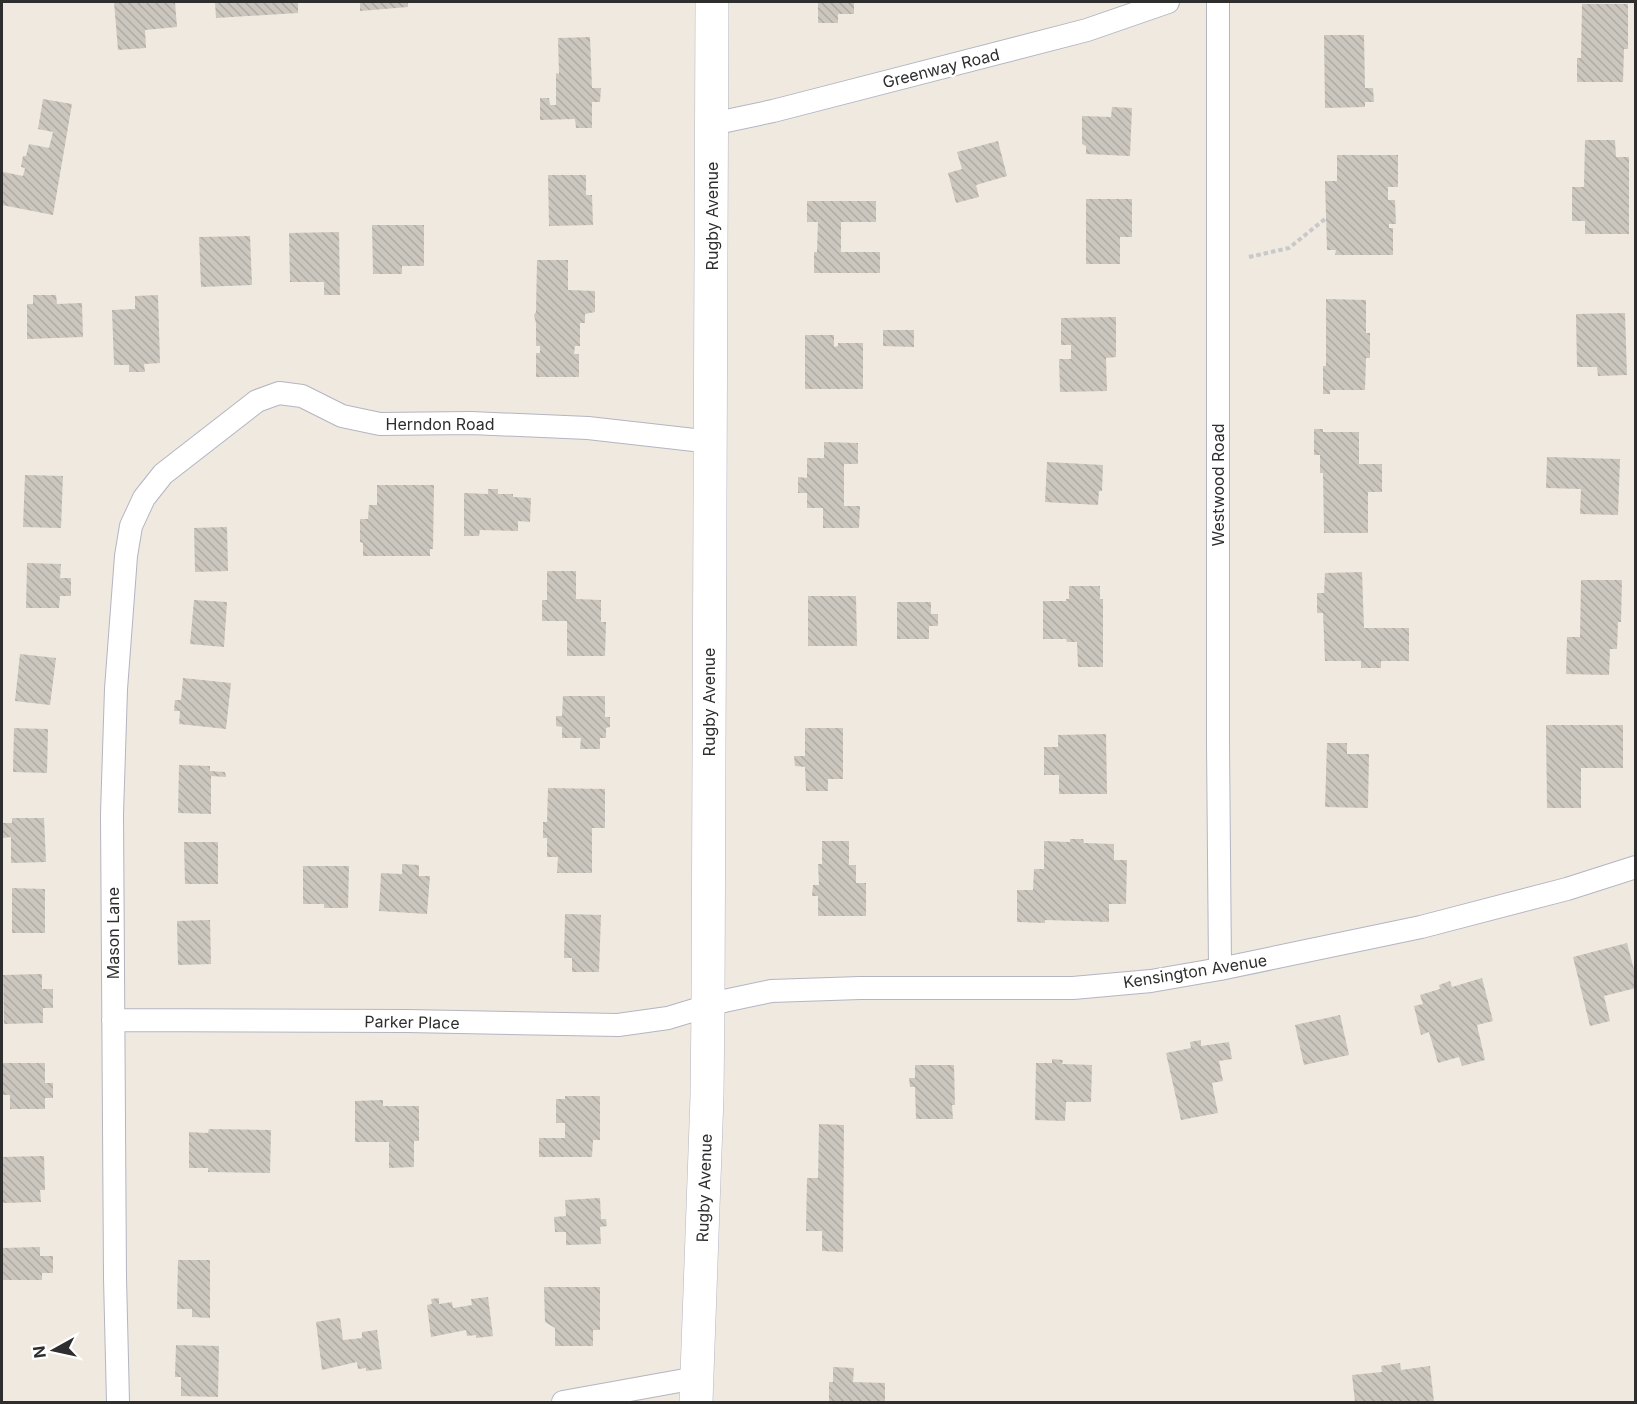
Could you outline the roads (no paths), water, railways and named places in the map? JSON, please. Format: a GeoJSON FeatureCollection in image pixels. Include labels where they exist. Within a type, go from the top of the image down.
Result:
{"type":"FeatureCollection","features":[{"type":"Feature","properties":{"kind":"street","name":"Rugby Avenue"},"geometry":{"type":"LineString","coordinates":[[696,1390],[707,1096],[712,442],[712,2]]}},
{"type":"Feature","properties":{"kind":"street","name":"Greenway Road"},"geometry":{"type":"LineString","coordinates":[[712,124],[773,111],[1087,30],[1168,2]]}},
{"type":"Feature","properties":{"kind":"street","name":"Westwood Road"},"geometry":{"type":"LineString","coordinates":[[1218,2],[1220,969]]}},
{"type":"Feature","properties":{"kind":"street","name":"Herndon Road"},"geometry":{"type":"LineString","coordinates":[[163,474],[257,401],[279,393],[302,396],[342,416],[380,424],[471,423],[588,428],[712,442]]}},
{"type":"Feature","properties":{"kind":"street","name":"Mason Lane"},"geometry":{"type":"LineString","coordinates":[[118,1402],[114,1278],[112,803],[116,689],[126,556],[131,526],[144,498],[163,474]]}},
{"type":"Feature","properties":{"kind":"street","name":"Kensington Avenue"},"geometry":{"type":"LineString","coordinates":[[708,1006],[771,991],[860,987],[1073,988],[1151,981],[1421,927],[1567,889],[1635,867]]}},
{"type":"Feature","properties":{"kind":"street","name":"Parker Place"},"geometry":{"type":"LineString","coordinates":[[113,1020],[407,1021],[618,1025],[668,1018],[708,1006]]}},
{"type":"Feature","properties":{"kind":"street"},"geometry":{"type":"LineString","coordinates":[[563,1402],[696,1390]]}}]}
